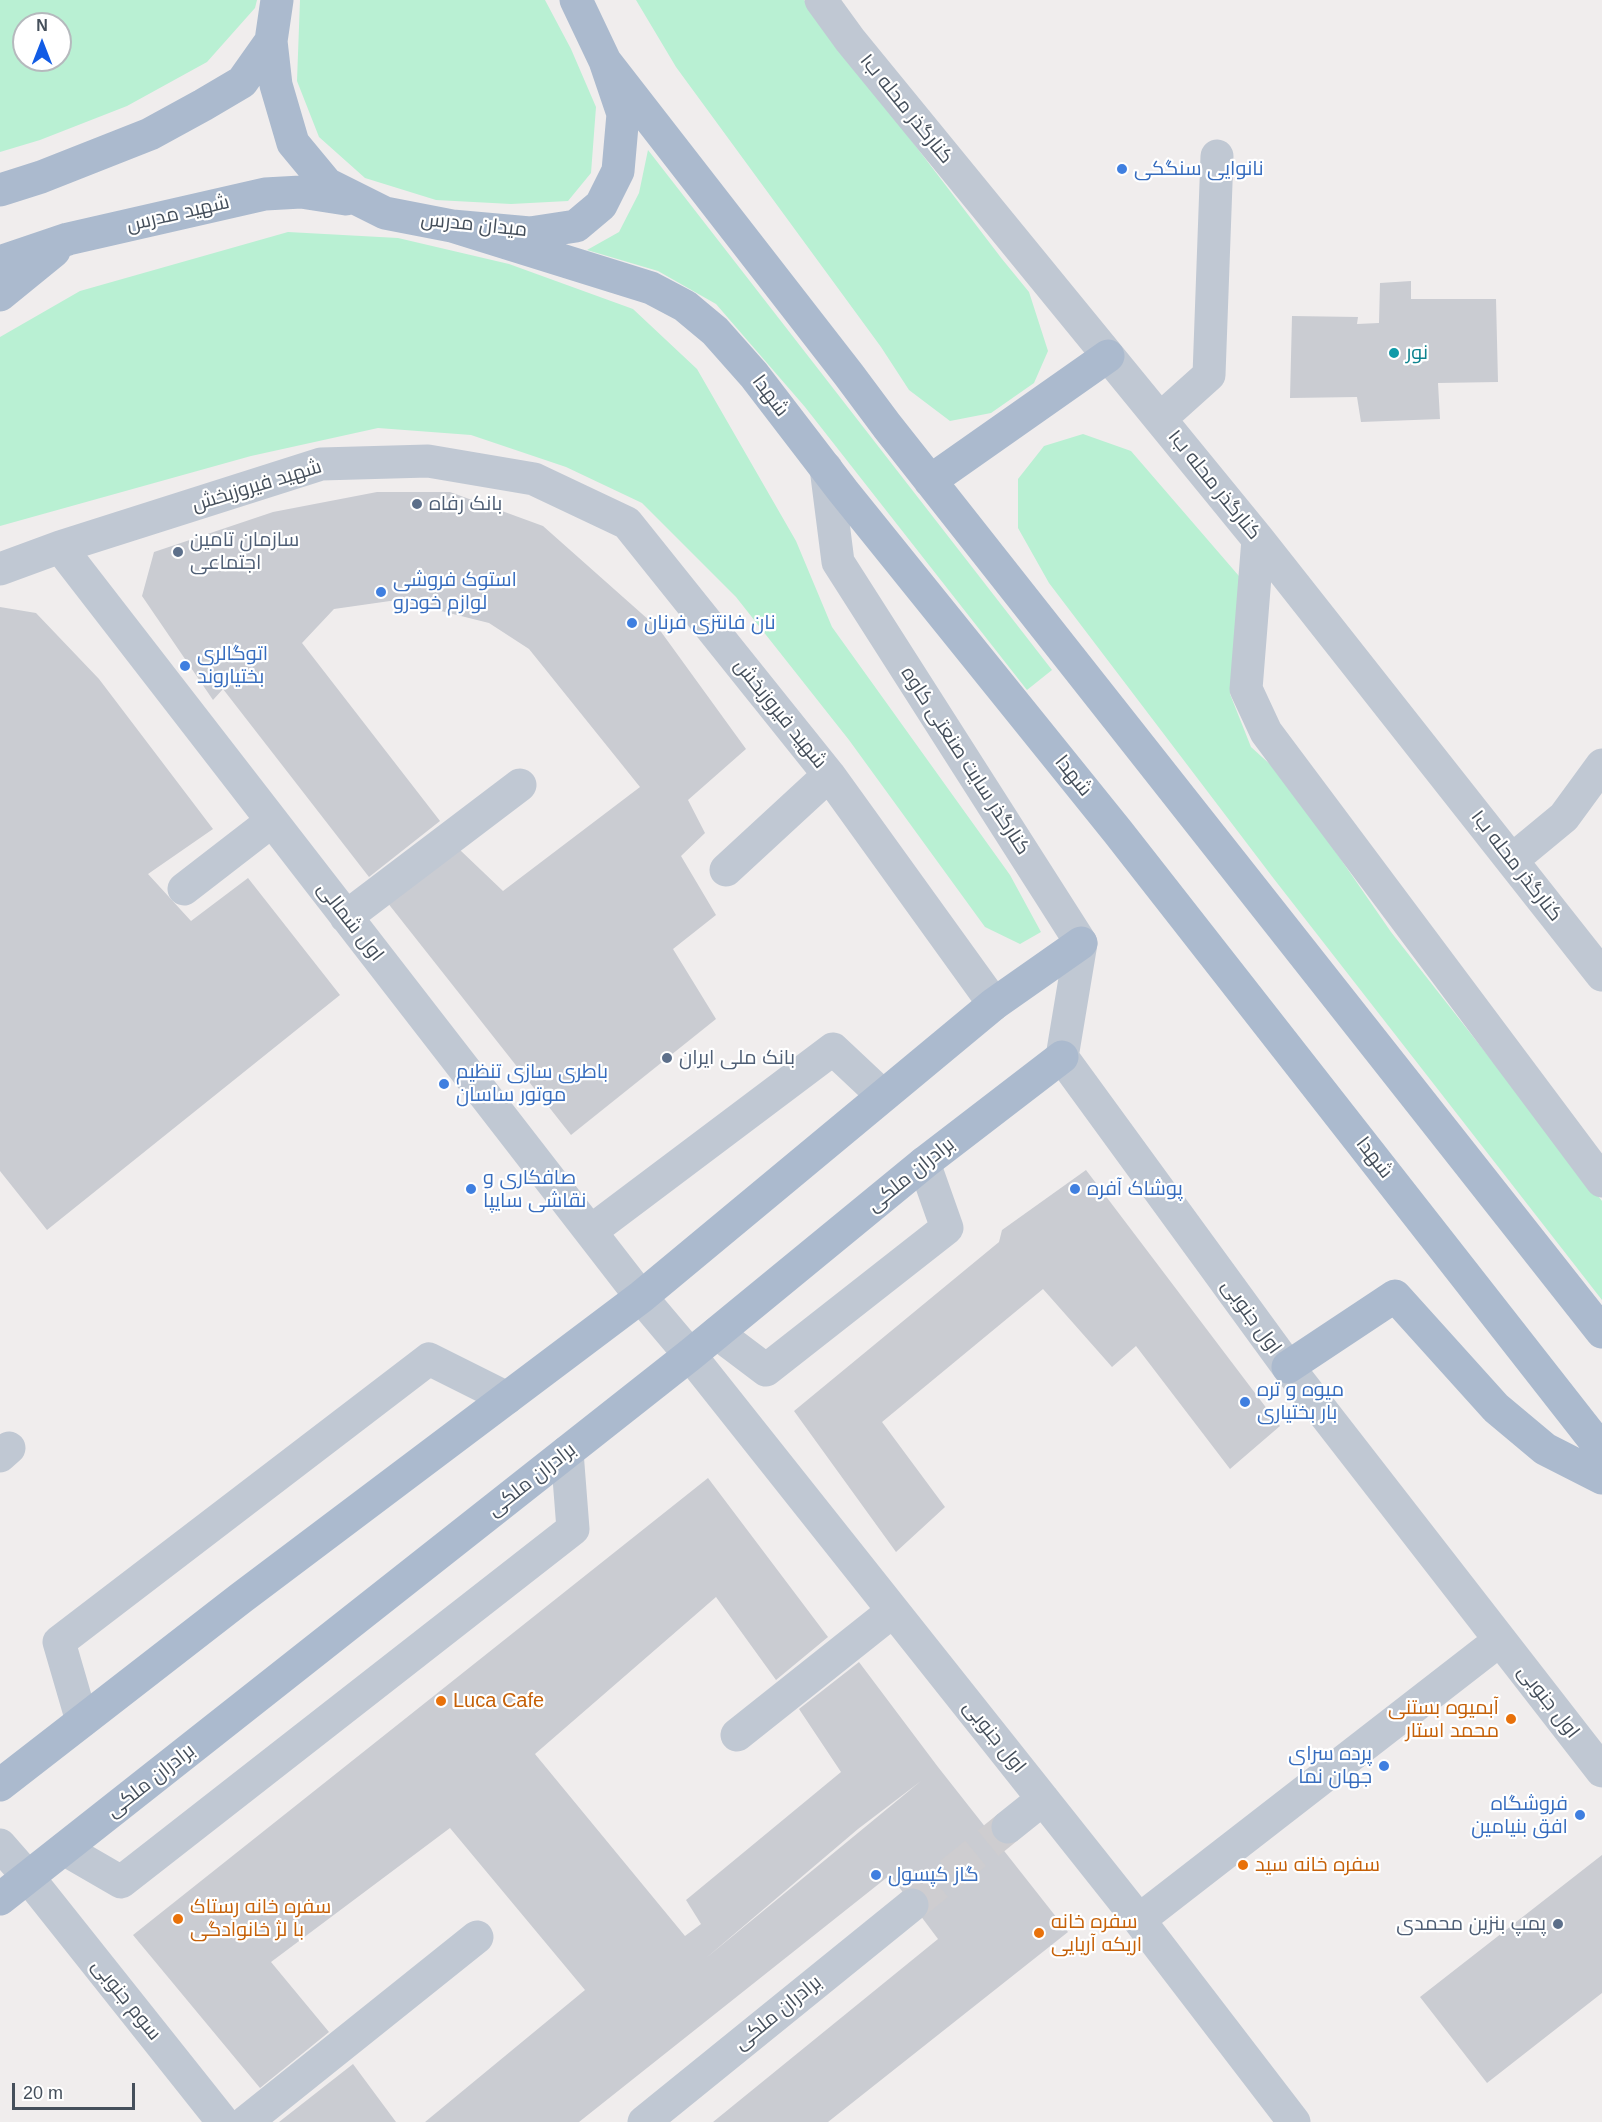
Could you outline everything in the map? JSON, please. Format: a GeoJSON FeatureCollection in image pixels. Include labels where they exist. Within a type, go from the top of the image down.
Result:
{"type":"FeatureCollection","features":[{"type":"Feature","properties":{"kind":"main road","name":"میدان مدرس"},"geometry":{"type":"LineString","coordinates":[[277,0],[271,41],[276,85],[293,143],[327,184],[385,213],[452,226],[530,233],[576,226],[601,205],[618,171],[624,114],[605,61],[576,0]]}},
{"type":"Feature","properties":{"kind":"main road"},"geometry":{"type":"LineString","coordinates":[[0,190],[41,177],[150,134],[203,105],[243,81],[271,41]]}},
{"type":"Feature","properties":{"kind":"main road"},"geometry":{"type":"LineString","coordinates":[[605,61],[930,481],[1602,1332]]}},
{"type":"Feature","properties":{"kind":"main road","name":"شهید مدرس"},"geometry":{"type":"LineString","coordinates":[[0,262],[68,239],[265,194],[301,192],[360,201]]}},
{"type":"Feature","properties":{"kind":"main road","name":"شهدا"},"geometry":{"type":"LineString","coordinates":[[452,226],[651,288],[685,306],[715,331],[754,375],[1118,832],[1602,1450]]}},
{"type":"Feature","properties":{"kind":"main road"},"geometry":{"type":"LineString","coordinates":[[0,295],[68,239]]}},
{"type":"Feature","properties":{"kind":"main road"},"geometry":{"type":"LineString","coordinates":[[930,481],[1108,356]]}},
{"type":"Feature","properties":{"kind":"main road"},"geometry":{"type":"LineString","coordinates":[[0,1785],[241,1598],[641,1297],[994,1004],[1081,943]]}},
{"type":"Feature","properties":{"kind":"main road","name":"برادران ملکی"},"geometry":{"type":"LineString","coordinates":[[0,1899],[717,1334],[924,1163],[1062,1057]]}},
{"type":"Feature","properties":{"kind":"main road"},"geometry":{"type":"LineString","coordinates":[[1288,1367],[1395,1296],[1496,1408],[1545,1449],[1602,1478]]}},
{"type":"Feature","properties":{"kind":"street","name":"کنارگذر محله ب۱"},"geometry":{"type":"LineString","coordinates":[[821,0],[850,40],[1258,539],[1602,975]]}},
{"type":"Feature","properties":{"kind":"street"},"geometry":{"type":"LineString","coordinates":[[1160,420],[1209,375],[1217,156]]}},
{"type":"Feature","properties":{"kind":"street","name":"شهید فیروزبخش"},"geometry":{"type":"LineString","coordinates":[[0,569],[60,547],[321,464],[428,461],[534,479],[627,523],[829,775],[994,1004]]}},
{"type":"Feature","properties":{"kind":"street","name":"کنارگذر سایت صنعتی کاوه"},"geometry":{"type":"LineString","coordinates":[[826,468],[838,562],[1081,943]]}},
{"type":"Feature","properties":{"kind":"street"},"geometry":{"type":"LineString","coordinates":[[1258,539],[1246,689],[1266,732],[1602,1181]]}},
{"type":"Feature","properties":{"kind":"street","name":"اول شمالی"},"geometry":{"type":"LineString","coordinates":[[60,547],[641,1297],[690,1355]]}},
{"type":"Feature","properties":{"kind":"street"},"geometry":{"type":"LineString","coordinates":[[1512,860],[1564,817],[1602,765]]}},
{"type":"Feature","properties":{"kind":"street"},"geometry":{"type":"LineString","coordinates":[[726,870],[829,775]]}},
{"type":"Feature","properties":{"kind":"street"},"geometry":{"type":"LineString","coordinates":[[346,917],[520,785]]}},
{"type":"Feature","properties":{"kind":"street"},"geometry":{"type":"LineString","coordinates":[[184,889],[272,821]]}},
{"type":"Feature","properties":{"kind":"street"},"geometry":{"type":"LineString","coordinates":[[1062,1057],[1081,943]]}},
{"type":"Feature","properties":{"kind":"street"},"geometry":{"type":"LineString","coordinates":[[591,1232],[833,1048],[882,1095]]}},
{"type":"Feature","properties":{"kind":"street","name":"اول جنوبی"},"geometry":{"type":"LineString","coordinates":[[1062,1057],[1288,1367],[1602,1771]]}},
{"type":"Feature","properties":{"kind":"street"},"geometry":{"type":"LineString","coordinates":[[717,1334],[766,1370],[947,1228],[924,1163]]}},
{"type":"Feature","properties":{"kind":"street","name":"اول جنوبی"},"geometry":{"type":"LineString","coordinates":[[690,1355],[1139,1920],[1294,2122]]}},
{"type":"Feature","properties":{"kind":"street"},"geometry":{"type":"LineString","coordinates":[[82,1721],[59,1641],[429,1359],[507,1398]]}},
{"type":"Feature","properties":{"kind":"street"},"geometry":{"type":"LineString","coordinates":[[64,1849],[122,1882],[573,1529],[567,1452]]}},
{"type":"Feature","properties":{"kind":"street"},"geometry":{"type":"LineString","coordinates":[[737,1735],[893,1611]]}},
{"type":"Feature","properties":{"kind":"street"},"geometry":{"type":"LineString","coordinates":[[1139,1920],[1500,1640]]}},
{"type":"Feature","properties":{"kind":"street"},"geometry":{"type":"LineString","coordinates":[[1008,1827],[1043,1799]]}},
{"type":"Feature","properties":{"kind":"street","name":"سوم جنوبی"},"geometry":{"type":"LineString","coordinates":[[0,1845],[223,2122]]}},
{"type":"Feature","properties":{"kind":"street","name":"برادران ملکی"},"geometry":{"type":"LineString","coordinates":[[644,2122],[912,1905]]}},
{"type":"Feature","properties":{"kind":"street"},"geometry":{"type":"LineString","coordinates":[[246,2122],[477,1937]]}},
{"type":"Feature","properties":{"kind":"green space"},"geometry":{"type":"Polygon","coordinates":[[[0,0],[257,0],[255,8],[207,62],[127,106],[40,140],[0,152],[0,0]]]}},
{"type":"Feature","properties":{"kind":"green space"},"geometry":{"type":"Polygon","coordinates":[[[300,0],[545,0],[571,49],[596,107],[591,173],[568,201],[511,204],[436,200],[365,178],[319,137],[297,81],[300,0]]]}},
{"type":"Feature","properties":{"kind":"green space"},"geometry":{"type":"Polygon","coordinates":[[[636,0],[804,0],[1029,292],[1048,351],[1034,383],[991,413],[950,421],[909,390],[881,347],[676,67],[636,0]]]}},
{"type":"Feature","properties":{"kind":"green space"},"geometry":{"type":"Polygon","coordinates":[[[648,150],[1052,670],[1027,690],[805,407],[716,304],[658,271],[587,250],[619,232],[639,193],[648,150]]]}},
{"type":"Feature","properties":{"kind":"green space"},"geometry":{"type":"Polygon","coordinates":[[[288,232],[398,238],[509,264],[633,309],[697,369],[796,541],[832,627],[1010,875],[1041,932],[1020,944],[985,927],[849,740],[736,597],[642,503],[566,467],[471,435],[378,428],[251,456],[0,526],[0,337],[80,291],[288,232]]]}},
{"type":"Feature","properties":{"kind":"green space"},"geometry":{"type":"Polygon","coordinates":[[[1083,434],[1131,451],[1245,583],[1230,694],[1251,747],[1284,777],[1391,932],[1602,1201],[1602,1300],[1274,879],[1049,583],[1018,528],[1018,479],[1044,446],[1083,434]]]}},
{"type":"Feature","properties":{"kind":"building","name":"نور"},"geometry":{"type":"Polygon","coordinates":[[[1411,281],[1411,299],[1496,299],[1498,382],[1438,383],[1440,419],[1361,422],[1357,397],[1290,398],[1292,316],[1358,317],[1357,324],[1379,323],[1380,283],[1411,281]]]}},
{"type":"Feature","properties":{"kind":"building"},"geometry":{"type":"Polygon","coordinates":[[[377,492],[450,492],[543,526],[659,629],[746,749],[688,800],[705,833],[681,856],[716,915],[673,949],[716,1019],[571,1135],[387,902],[460,850],[503,891],[640,787],[529,649],[489,623],[397,600],[334,609],[302,643],[440,821],[369,877],[223,689],[213,700],[142,596],[154,552],[273,512],[377,492]]]}},
{"type":"Feature","properties":{"kind":"building"},"geometry":{"type":"Polygon","coordinates":[[[0,607],[36,613],[99,679],[213,829],[148,874],[191,921],[248,878],[340,995],[47,1230],[0,1171],[0,607]]]}},
{"type":"Feature","properties":{"kind":"building"},"geometry":{"type":"Polygon","coordinates":[[[1086,1170],[1280,1426],[1230,1469],[1136,1346],[1112,1367],[1043,1289],[882,1422],[945,1507],[896,1552],[794,1411],[999,1242],[1002,1230],[1086,1170]]]}},
{"type":"Feature","properties":{"kind":"building"},"geometry":{"type":"Polygon","coordinates":[[[708,1478],[828,1637],[776,1680],[716,1597],[535,1754],[685,1936],[701,1924],[686,1900],[841,1772],[799,1709],[859,1662],[938,1767],[1068,1932],[828,2122],[713,2122],[938,1939],[890,1875],[579,2122],[425,2122],[585,1990],[450,1828],[271,1962],[329,2032],[260,2088],[133,1935],[708,1478]],[[921,1781],[858,1829],[706,1958],[921,1781]]]}},
{"type":"Feature","properties":{"kind":"building","name":"پمپ بنزین محمدی"},"geometry":{"type":"Polygon","coordinates":[[[1602,1855],[1602,1993],[1487,2083],[1420,1997],[1602,1855]]]}},
{"type":"Feature","properties":{"kind":"building"},"geometry":{"type":"Polygon","coordinates":[[[353,2064],[396,2122],[279,2122],[353,2064]]]}},
{"type":"Feature","properties":{"kind":"tunnel"},"geometry":{"type":"LineString","coordinates":[[912,1905],[1008,1827]]}},
{"type":"Feature","properties":{"kind":"place","name":"نانوایی سنگکی"},"geometry":{"type":"Point","coordinates":[1122,169]}},
{"type":"Feature","properties":{"kind":"place","name":"نور"},"geometry":{"type":"Point","coordinates":[1394,353]}},
{"type":"Feature","properties":{"kind":"place","name":"بانک رفاه"},"geometry":{"type":"Point","coordinates":[417,504]}},
{"type":"Feature","properties":{"kind":"place","name":"سازمان تامین اجتماعی"},"geometry":{"type":"Point","coordinates":[178,552]}},
{"type":"Feature","properties":{"kind":"place","name":"استوک فروشی لوازم خودرو"},"geometry":{"type":"Point","coordinates":[381,592]}},
{"type":"Feature","properties":{"kind":"place","name":"نان فانتزی فرنان"},"geometry":{"type":"Point","coordinates":[632,623]}},
{"type":"Feature","properties":{"kind":"place","name":"اتوگالری بختیاروند"},"geometry":{"type":"Point","coordinates":[185,666]}},
{"type":"Feature","properties":{"kind":"place","name":"بانک ملی ایران"},"geometry":{"type":"Point","coordinates":[667,1058]}},
{"type":"Feature","properties":{"kind":"place","name":"باطری سازی تنظیم موتور ساسان"},"geometry":{"type":"Point","coordinates":[444,1084]}},
{"type":"Feature","properties":{"kind":"place","name":"صافکاری و نقاشی سایپا"},"geometry":{"type":"Point","coordinates":[471,1189]}},
{"type":"Feature","properties":{"kind":"place","name":"پوشاک آفره"},"geometry":{"type":"Point","coordinates":[1075,1189]}},
{"type":"Feature","properties":{"kind":"place","name":"میوه و تره بار بختیاری"},"geometry":{"type":"Point","coordinates":[1245,1402]}},
{"type":"Feature","properties":{"kind":"place","name":"Luca Cafe"},"geometry":{"type":"Point","coordinates":[441,1701]}},
{"type":"Feature","properties":{"kind":"place","name":"آبمیوه بستنی محمد استار"},"geometry":{"type":"Point","coordinates":[1511,1719]}},
{"type":"Feature","properties":{"kind":"place","name":"پرده سرای جهان نما"},"geometry":{"type":"Point","coordinates":[1384,1766]}},
{"type":"Feature","properties":{"kind":"place","name":"فروشگاه افق بنیامین"},"geometry":{"type":"Point","coordinates":[1580,1815]}},
{"type":"Feature","properties":{"kind":"place","name":"سفره خانه سید"},"geometry":{"type":"Point","coordinates":[1243,1865]}},
{"type":"Feature","properties":{"kind":"place","name":"گاز کپسول"},"geometry":{"type":"Point","coordinates":[876,1875]}},
{"type":"Feature","properties":{"kind":"place","name":"سفره خانه رستاک با لژ خانوادگی"},"geometry":{"type":"Point","coordinates":[178,1919]}},
{"type":"Feature","properties":{"kind":"place","name":"پمپ بنزین محمدی"},"geometry":{"type":"Point","coordinates":[1558,1924]}},
{"type":"Feature","properties":{"kind":"place","name":"سفره خانه اریکه آریایی"},"geometry":{"type":"Point","coordinates":[1039,1933]}}]}
